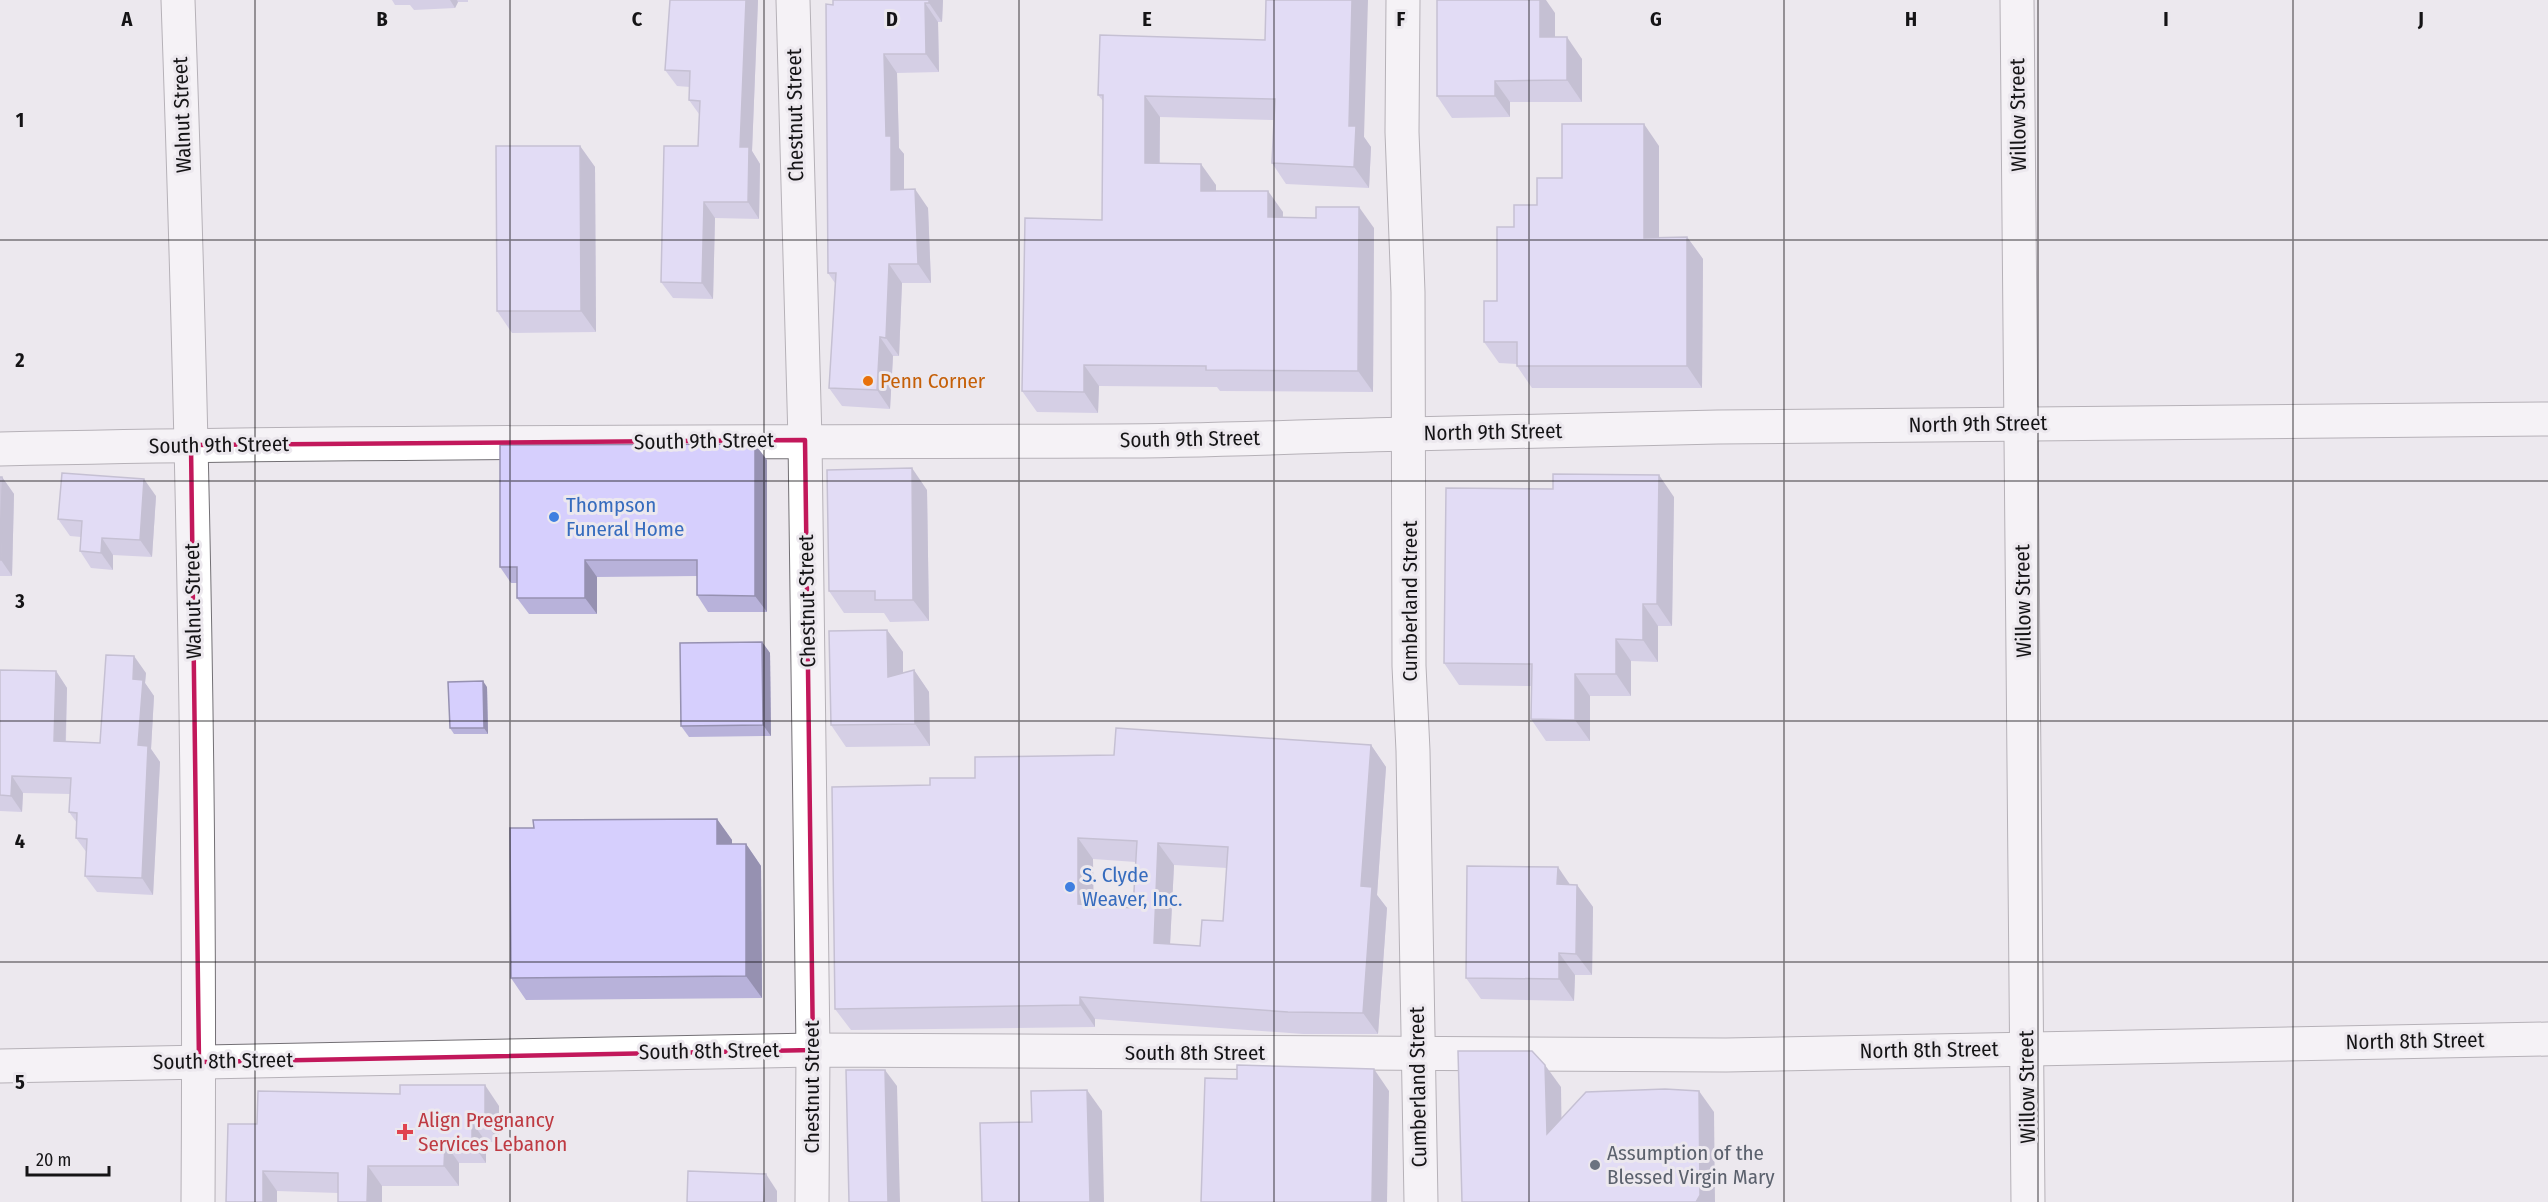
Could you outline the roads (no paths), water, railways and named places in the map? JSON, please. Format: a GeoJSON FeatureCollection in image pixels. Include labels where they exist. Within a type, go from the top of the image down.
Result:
{"type":"FeatureCollection","features":[{"type":"Feature","properties":{"kind":"main road","name":"Walnut Street"},"geometry":{"type":"LineString","coordinates":[[178,0],[191,445],[199,1062],[198,1202]]}},
{"type":"Feature","properties":{"kind":"main road","name":"Chestnut Street"},"geometry":{"type":"LineString","coordinates":[[793,0],[805,440],[813,1050],[812,1202]]}},
{"type":"Feature","properties":{"kind":"main road","name":"Cumberland Street"},"geometry":{"type":"LineString","coordinates":[[1403,0],[1402,132],[1408,292],[1410,666],[1421,1202]]}},
{"type":"Feature","properties":{"kind":"main road","name":"Willow Street"},"geometry":{"type":"LineString","coordinates":[[2017,0],[2028,1202]]}},
{"type":"Feature","properties":{"kind":"main road","name":"North 9th Street"},"geometry":{"type":"LineString","coordinates":[[1409,434],[2021,423],[2548,419]]}},
{"type":"Feature","properties":{"kind":"main road","name":"South 9th Street"},"geometry":{"type":"LineString","coordinates":[[0,449],[191,445],[805,440],[1112,441],[1409,434]]}},
{"type":"Feature","properties":{"kind":"main road","name":"North 8th Street"},"geometry":{"type":"LineString","coordinates":[[1418,1053],[1726,1055],[2548,1039]]}},
{"type":"Feature","properties":{"kind":"main road","name":"South 8th Street"},"geometry":{"type":"LineString","coordinates":[[0,1066],[813,1050],[1418,1053]]}},
{"type":"Feature","properties":{"kind":"place","name":"Penn Corner"},"geometry":{"type":"Point","coordinates":[868,381]}},
{"type":"Feature","properties":{"kind":"place","name":"Thompson Funeral Home"},"geometry":{"type":"Point","coordinates":[554,517]}},
{"type":"Feature","properties":{"kind":"place","name":"S. Clyde Weaver, Inc."},"geometry":{"type":"Point","coordinates":[1070,887]}},
{"type":"Feature","properties":{"kind":"place","name":"Align Pregnancy Services Lebanon"},"geometry":{"type":"Point","coordinates":[405,1132]}},
{"type":"Feature","properties":{"kind":"place","name":"Assumption of the Blessed Virgin Mary"},"geometry":{"type":"Point","coordinates":[1595,1165]}}]}
